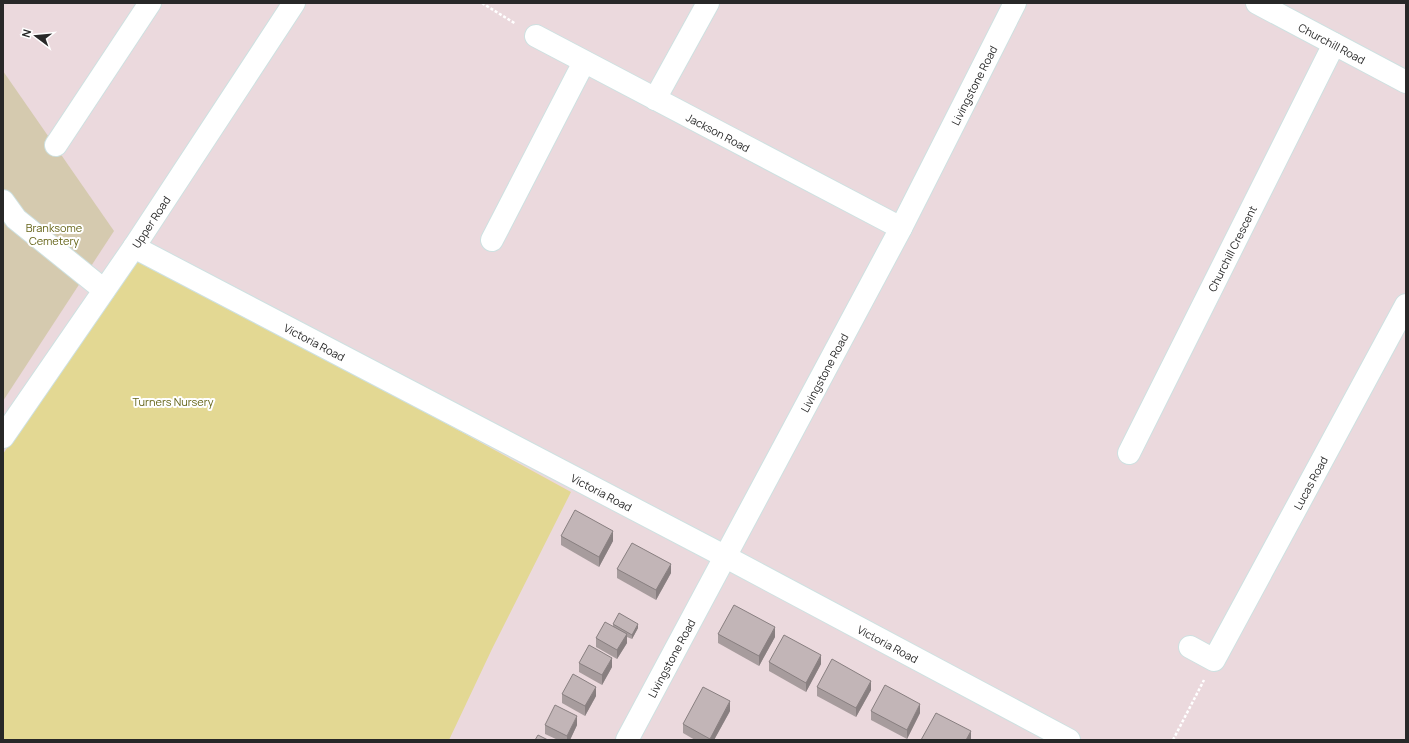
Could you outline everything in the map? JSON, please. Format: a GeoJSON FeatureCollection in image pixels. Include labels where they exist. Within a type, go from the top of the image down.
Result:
{"type":"FeatureCollection","features":[{"type":"Feature","properties":{"kind":"street"},"geometry":{"type":"LineString","coordinates":[[56,145],[150,3]]}},
{"type":"Feature","properties":{"kind":"street","name":"Upper Road"},"geometry":{"type":"LineString","coordinates":[[3,437],[134,247],[294,3]]}},
{"type":"Feature","properties":{"kind":"street"},"geometry":{"type":"LineString","coordinates":[[655,99],[708,3]]}},
{"type":"Feature","properties":{"kind":"street","name":"Livingstone Road"},"geometry":{"type":"LineString","coordinates":[[627,740],[901,228],[1015,3]]}},
{"type":"Feature","properties":{"kind":"street","name":"Churchill Road"},"geometry":{"type":"LineString","coordinates":[[1257,3],[1406,82]]}},
{"type":"Feature","properties":{"kind":"street","name":"Jackson Road"},"geometry":{"type":"LineString","coordinates":[[536,36],[901,228]]}},
{"type":"Feature","properties":{"kind":"street","name":"Churchill Crescent"},"geometry":{"type":"LineString","coordinates":[[1129,453],[1334,44]]}},
{"type":"Feature","properties":{"kind":"street"},"geometry":{"type":"LineString","coordinates":[[492,240],[584,62]]}},
{"type":"Feature","properties":{"kind":"street"},"geometry":{"type":"LineString","coordinates":[[3,201],[16,219],[104,290]]}},
{"type":"Feature","properties":{"kind":"street","name":"Victoria Road"},"geometry":{"type":"LineString","coordinates":[[134,247],[726,557],[1069,740]]}},
{"type":"Feature","properties":{"kind":"street","name":"Lucas Road"},"geometry":{"type":"LineString","coordinates":[[1214,660],[1406,305]]}},
{"type":"Feature","properties":{"kind":"street"},"geometry":{"type":"LineString","coordinates":[[1190,647],[1214,660]]}},
{"type":"Feature","properties":{"kind":"path"},"geometry":{"type":"LineString","coordinates":[[482,3],[536,36]]}},
{"type":"Feature","properties":{"kind":"path"},"geometry":{"type":"LineString","coordinates":[[1173,740],[1214,660]]}},
{"type":"Feature","properties":{"kind":"green space","name":"Branksome Cemetery"},"geometry":{"type":"Polygon","coordinates":[[[3,71],[114,231],[3,401],[3,71]]]}},
{"type":"Feature","properties":{"kind":"green space","name":"Turners Nursery"},"geometry":{"type":"Polygon","coordinates":[[[137,254],[571,492],[492,649],[449,740],[3,740],[3,454],[137,254]]]}},
{"type":"Feature","properties":{"kind":"building"},"geometry":{"type":"Polygon","coordinates":[[[575,510],[613,531],[599,557],[561,536],[575,510]]]}},
{"type":"Feature","properties":{"kind":"building"},"geometry":{"type":"Polygon","coordinates":[[[632,543],[671,564],[656,590],[617,569],[632,543]]]}},
{"type":"Feature","properties":{"kind":"building"},"geometry":{"type":"Polygon","coordinates":[[[734,605],[775,627],[759,656],[718,634],[734,605]]]}},
{"type":"Feature","properties":{"kind":"building"},"geometry":{"type":"Polygon","coordinates":[[[619,613],[638,624],[632,635],[613,624],[619,613]]]}},
{"type":"Feature","properties":{"kind":"building"},"geometry":{"type":"Polygon","coordinates":[[[605,622],[627,634],[617,650],[596,638],[605,622]]]}},
{"type":"Feature","properties":{"kind":"building"},"geometry":{"type":"Polygon","coordinates":[[[784,635],[821,655],[806,683],[769,662],[784,635]]]}},
{"type":"Feature","properties":{"kind":"building"},"geometry":{"type":"Polygon","coordinates":[[[589,645],[612,658],[602,675],[579,663],[589,645]]]}},
{"type":"Feature","properties":{"kind":"building"},"geometry":{"type":"Polygon","coordinates":[[[832,659],[871,681],[856,708],[817,687],[832,659]]]}},
{"type":"Feature","properties":{"kind":"building"},"geometry":{"type":"Polygon","coordinates":[[[573,674],[596,687],[585,706],[562,694],[573,674]]]}},
{"type":"Feature","properties":{"kind":"building"},"geometry":{"type":"Polygon","coordinates":[[[885,685],[920,704],[907,730],[871,711],[885,685]]]}},
{"type":"Feature","properties":{"kind":"building"},"geometry":{"type":"Polygon","coordinates":[[[703,687],[730,701],[710,739],[683,724],[703,687]]]}},
{"type":"Feature","properties":{"kind":"building"},"geometry":{"type":"Polygon","coordinates":[[[555,705],[577,716],[567,736],[545,725],[555,705]]]}},
{"type":"Feature","properties":{"kind":"building"},"geometry":{"type":"Polygon","coordinates":[[[936,713],[971,731],[966,740],[921,740],[936,713]]]}},
{"type":"Feature","properties":{"kind":"building"},"geometry":{"type":"Polygon","coordinates":[[[538,735],[548,740],[535,740],[538,735]]]}}]}
